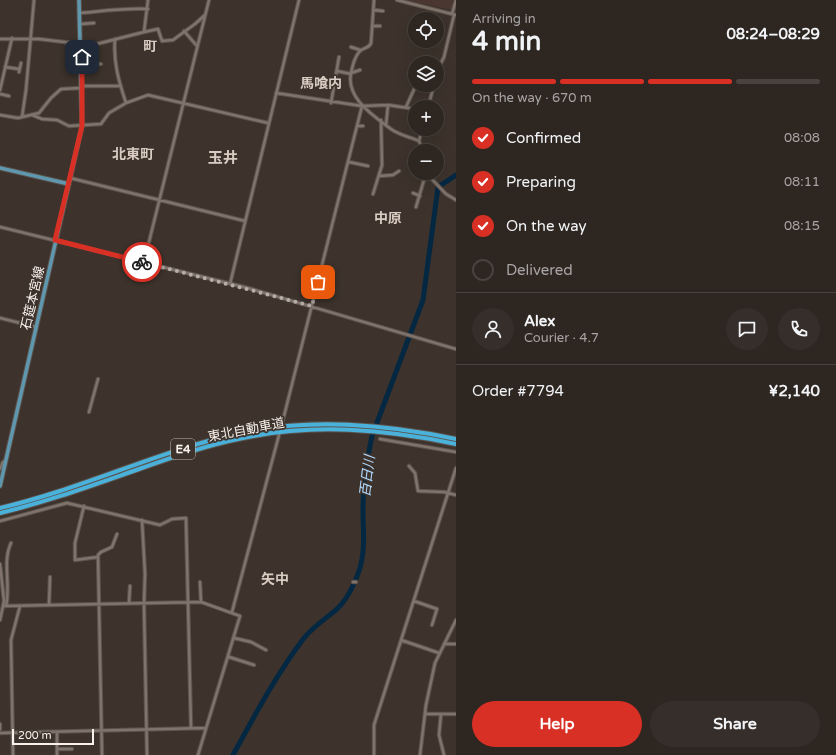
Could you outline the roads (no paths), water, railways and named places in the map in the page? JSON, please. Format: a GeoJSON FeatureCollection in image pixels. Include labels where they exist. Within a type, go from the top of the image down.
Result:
{"type":"FeatureCollection","features":[{"type":"Feature","properties":{"kind":"highway","name":"東北自動車道"},"geometry":{"type":"LineString","coordinates":[[0,508],[49,495],[201,443],[241,433],[305,425],[372,428],[456,439]]}},
{"type":"Feature","properties":{"kind":"highway","name":"東北自動車道"},"geometry":{"type":"LineString","coordinates":[[0,513],[70,493],[180,455],[242,438],[306,430],[372,428]]}},
{"type":"Feature","properties":{"kind":"highway","name":"東北自動車道"},"geometry":{"type":"LineString","coordinates":[[382,429],[456,444]]}},
{"type":"Feature","properties":{"kind":"main road","name":"石筵本宮線"},"geometry":{"type":"LineString","coordinates":[[0,486],[82,126],[82,64],[79,0]]}},
{"type":"Feature","properties":{"kind":"main road"},"geometry":{"type":"LineString","coordinates":[[0,168],[69,184]]}},
{"type":"Feature","properties":{"kind":"street"},"geometry":{"type":"LineString","coordinates":[[22,118],[34,0]]}},
{"type":"Feature","properties":{"kind":"street"},"geometry":{"type":"LineString","coordinates":[[144,32],[148,0]]}},
{"type":"Feature","properties":{"kind":"street"},"geometry":{"type":"LineString","coordinates":[[144,262],[209,0]]}},
{"type":"Feature","properties":{"kind":"street"},"geometry":{"type":"LineString","coordinates":[[230,284],[299,0]]}},
{"type":"Feature","properties":{"kind":"street"},"geometry":{"type":"LineString","coordinates":[[351,47],[361,50],[370,46],[374,0]]}},
{"type":"Feature","properties":{"kind":"street"},"geometry":{"type":"LineString","coordinates":[[396,0],[454,15]]}},
{"type":"Feature","properties":{"kind":"street"},"geometry":{"type":"LineString","coordinates":[[444,57],[456,0]]}},
{"type":"Feature","properties":{"kind":"street"},"geometry":{"type":"LineString","coordinates":[[80,13],[117,11],[127,8],[148,9]]}},
{"type":"Feature","properties":{"kind":"street"},"geometry":{"type":"LineString","coordinates":[[374,10],[383,11]]}},
{"type":"Feature","properties":{"kind":"street"},"geometry":{"type":"LineString","coordinates":[[0,38],[30,39],[81,46],[115,40],[158,29],[163,42],[173,40],[195,24],[205,14]]}},
{"type":"Feature","properties":{"kind":"street"},"geometry":{"type":"LineString","coordinates":[[81,24],[94,23]]}},
{"type":"Feature","properties":{"kind":"street"},"geometry":{"type":"LineString","coordinates":[[372,26],[380,26]]}},
{"type":"Feature","properties":{"kind":"street"},"geometry":{"type":"LineString","coordinates":[[184,31],[197,46]]}},
{"type":"Feature","properties":{"kind":"street"},"geometry":{"type":"LineString","coordinates":[[0,90],[1,78],[12,38]]}},
{"type":"Feature","properties":{"kind":"street"},"geometry":{"type":"LineString","coordinates":[[115,40],[114,52],[126,102]]}},
{"type":"Feature","properties":{"kind":"street"},"geometry":{"type":"LineString","coordinates":[[361,50],[351,74],[356,100],[395,132],[419,141]]}},
{"type":"Feature","properties":{"kind":"street"},"geometry":{"type":"LineString","coordinates":[[331,102],[339,57]]}},
{"type":"Feature","properties":{"kind":"street"},"geometry":{"type":"LineString","coordinates":[[5,67],[19,71],[20,63]]}},
{"type":"Feature","properties":{"kind":"street"},"geometry":{"type":"LineString","coordinates":[[82,64],[101,64]]}},
{"type":"Feature","properties":{"kind":"street"},"geometry":{"type":"LineString","coordinates":[[337,71],[351,74],[360,70]]}},
{"type":"Feature","properties":{"kind":"street"},"geometry":{"type":"LineString","coordinates":[[0,115],[22,118],[42,111],[51,98],[61,89],[121,86]]}},
{"type":"Feature","properties":{"kind":"street"},"geometry":{"type":"LineString","coordinates":[[276,93],[362,106],[388,105],[406,107],[413,92]]}},
{"type":"Feature","properties":{"kind":"street"},"geometry":{"type":"LineString","coordinates":[[0,94],[9,96]]}},
{"type":"Feature","properties":{"kind":"street"},"geometry":{"type":"LineString","coordinates":[[32,115],[42,119],[57,120],[69,126],[101,124],[107,115],[126,102],[148,95],[268,123]]}},
{"type":"Feature","properties":{"kind":"street"},"geometry":{"type":"LineString","coordinates":[[386,125],[388,105]]}},
{"type":"Feature","properties":{"kind":"street"},"geometry":{"type":"LineString","coordinates":[[282,424],[362,106]]}},
{"type":"Feature","properties":{"kind":"street"},"geometry":{"type":"LineString","coordinates":[[373,194],[382,165],[381,120]]}},
{"type":"Feature","properties":{"kind":"street"},"geometry":{"type":"LineString","coordinates":[[358,126],[363,126]]}},
{"type":"Feature","properties":{"kind":"street"},"geometry":{"type":"LineString","coordinates":[[420,136],[419,141],[420,144]]}},
{"type":"Feature","properties":{"kind":"street"},"geometry":{"type":"LineString","coordinates":[[349,162],[368,166]]}},
{"type":"Feature","properties":{"kind":"street"},"geometry":{"type":"LineString","coordinates":[[379,176],[393,175],[399,171]]}},
{"type":"Feature","properties":{"kind":"street"},"geometry":{"type":"LineString","coordinates":[[416,207],[426,173],[450,198],[456,200]]}},
{"type":"Feature","properties":{"kind":"street"},"geometry":{"type":"LineString","coordinates":[[70,178],[245,221]]}},
{"type":"Feature","properties":{"kind":"street"},"geometry":{"type":"LineString","coordinates":[[413,193],[420,196]]}},
{"type":"Feature","properties":{"kind":"street"},"geometry":{"type":"LineString","coordinates":[[0,227],[230,284],[312,306],[456,349]]}},
{"type":"Feature","properties":{"kind":"street"},"geometry":{"type":"LineString","coordinates":[[0,318],[36,327]]}},
{"type":"Feature","properties":{"kind":"street"},"geometry":{"type":"LineString","coordinates":[[89,412],[98,379]]}},
{"type":"Feature","properties":{"kind":"street"},"geometry":{"type":"LineString","coordinates":[[232,612],[279,435]]}},
{"type":"Feature","properties":{"kind":"street"},"geometry":{"type":"LineString","coordinates":[[380,439],[456,452]]}},
{"type":"Feature","properties":{"kind":"street"},"geometry":{"type":"LineString","coordinates":[[0,469],[3,462],[6,461]]}},
{"type":"Feature","properties":{"kind":"street"},"geometry":{"type":"LineString","coordinates":[[409,466],[415,472],[418,491],[456,495]]}},
{"type":"Feature","properties":{"kind":"street"},"geometry":{"type":"LineString","coordinates":[[374,755],[374,725],[456,468]]}},
{"type":"Feature","properties":{"kind":"street"},"geometry":{"type":"LineString","coordinates":[[0,521],[64,503],[84,506],[160,525],[172,519],[186,518],[191,728]]}},
{"type":"Feature","properties":{"kind":"street"},"geometry":{"type":"LineString","coordinates":[[84,506],[75,543],[75,560],[98,557]]}},
{"type":"Feature","properties":{"kind":"street"},"geometry":{"type":"LineString","coordinates":[[142,520],[145,574],[144,604],[147,755]]}},
{"type":"Feature","properties":{"kind":"street"},"geometry":{"type":"LineString","coordinates":[[102,755],[98,557],[101,552],[112,547],[118,534]]}},
{"type":"Feature","properties":{"kind":"street"},"geometry":{"type":"LineString","coordinates":[[0,620],[9,595],[8,554],[11,543]]}},
{"type":"Feature","properties":{"kind":"street"},"geometry":{"type":"LineString","coordinates":[[0,564],[5,606]]}},
{"type":"Feature","properties":{"kind":"street"},"geometry":{"type":"LineString","coordinates":[[49,605],[50,577]]}},
{"type":"Feature","properties":{"kind":"street"},"geometry":{"type":"LineString","coordinates":[[200,582],[201,602]]}},
{"type":"Feature","properties":{"kind":"street"},"geometry":{"type":"LineString","coordinates":[[129,603],[130,586]]}},
{"type":"Feature","properties":{"kind":"street"},"geometry":{"type":"LineString","coordinates":[[414,601],[437,609],[432,625]]}},
{"type":"Feature","properties":{"kind":"street"},"geometry":{"type":"LineString","coordinates":[[5,606],[201,602],[240,616],[229,657],[198,755]]}},
{"type":"Feature","properties":{"kind":"street"},"geometry":{"type":"LineString","coordinates":[[13,755],[11,640],[20,606]]}},
{"type":"Feature","properties":{"kind":"street"},"geometry":{"type":"LineString","coordinates":[[420,755],[431,679],[439,653],[456,620]]}},
{"type":"Feature","properties":{"kind":"street"},"geometry":{"type":"LineString","coordinates":[[234,638],[250,642],[266,650]]}},
{"type":"Feature","properties":{"kind":"street"},"geometry":{"type":"LineString","coordinates":[[401,640],[439,653]]}},
{"type":"Feature","properties":{"kind":"street"},"geometry":{"type":"LineString","coordinates":[[443,644],[456,644]]}},
{"type":"Feature","properties":{"kind":"street"},"geometry":{"type":"LineString","coordinates":[[229,657],[254,665]]}},
{"type":"Feature","properties":{"kind":"street"},"geometry":{"type":"LineString","coordinates":[[426,714],[456,714]]}},
{"type":"Feature","properties":{"kind":"street"},"geometry":{"type":"LineString","coordinates":[[441,714],[440,735],[444,755]]}},
{"type":"Feature","properties":{"kind":"street"},"geometry":{"type":"LineString","coordinates":[[0,724],[0,729]]}},
{"type":"Feature","properties":{"kind":"street"},"geometry":{"type":"LineString","coordinates":[[0,733],[206,728]]}},
{"type":"Feature","properties":{"kind":"street"},"geometry":{"type":"LineString","coordinates":[[57,732],[58,755]]}},
{"type":"Feature","properties":{"kind":"street"},"geometry":{"type":"LineString","coordinates":[[57,749],[72,750]]}},
{"type":"Feature","properties":{"kind":"waterway","name":"百日川"},"geometry":{"type":"LineString","coordinates":[[233,755],[284,666],[311,630],[344,602],[357,576],[363,555],[364,490],[372,436],[423,300],[438,187],[456,175]]}},
{"type":"Feature","properties":{"kind":"district","name":"町"},"geometry":{"type":"Point","coordinates":[150,46]}},
{"type":"Feature","properties":{"kind":"district","name":"馬喰内"},"geometry":{"type":"Point","coordinates":[321,83]}},
{"type":"Feature","properties":{"kind":"district","name":"北東町"},"geometry":{"type":"Point","coordinates":[133,154]}},
{"type":"Feature","properties":{"kind":"district","name":"玉井"},"geometry":{"type":"Point","coordinates":[223,158]}},
{"type":"Feature","properties":{"kind":"district","name":"中原"},"geometry":{"type":"Point","coordinates":[388,218]}},
{"type":"Feature","properties":{"kind":"district","name":"矢中"},"geometry":{"type":"Point","coordinates":[275,579]}}]}
